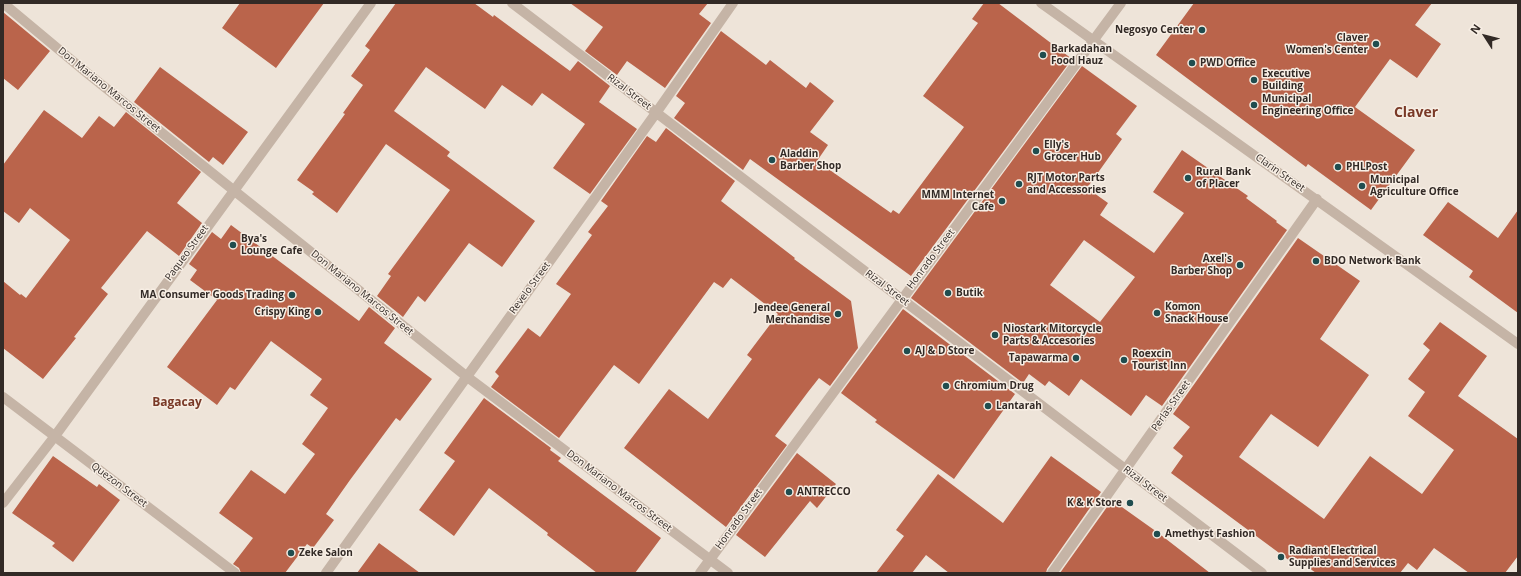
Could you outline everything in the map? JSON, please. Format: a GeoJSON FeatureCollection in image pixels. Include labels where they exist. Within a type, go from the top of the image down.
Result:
{"type":"FeatureCollection","features":[{"type":"Feature","properties":{"kind":"street","name":"Paqueo Street"},"geometry":{"type":"LineString","coordinates":[[3,503],[55,436],[371,3]]}},
{"type":"Feature","properties":{"kind":"street","name":"Rizal Street"},"geometry":{"type":"LineString","coordinates":[[512,3],[1262,573]]}},
{"type":"Feature","properties":{"kind":"street","name":"Revelo Street"},"geometry":{"type":"LineString","coordinates":[[326,573],[656,113],[733,3]]}},
{"type":"Feature","properties":{"kind":"street","name":"Clarin Street"},"geometry":{"type":"LineString","coordinates":[[1042,3],[1518,344]]}},
{"type":"Feature","properties":{"kind":"street","name":"Honrado Street"},"geometry":{"type":"LineString","coordinates":[[700,573],[1121,3]]}},
{"type":"Feature","properties":{"kind":"street","name":"Don Mariano Marcos Street"},"geometry":{"type":"LineString","coordinates":[[5,5],[87,73],[466,376],[728,573]]}},
{"type":"Feature","properties":{"kind":"street","name":"Perlas Street"},"geometry":{"type":"LineString","coordinates":[[1052,573],[1127,470],[1317,200]]}},
{"type":"Feature","properties":{"kind":"street","name":"Quezon Street"},"geometry":{"type":"LineString","coordinates":[[3,396],[235,573]]}},
{"type":"Feature","properties":{"kind":"building"},"geometry":{"type":"Polygon","coordinates":[[[240,3],[324,3],[276,68],[222,28],[240,3]]]}},
{"type":"Feature","properties":{"kind":"building"},"geometry":{"type":"Polygon","coordinates":[[[396,3],[474,3],[493,17],[494,15],[570,71],[578,61],[610,86],[599,102],[637,129],[590,194],[553,168],[585,124],[542,93],[532,106],[502,85],[485,109],[426,67],[394,111],[450,152],[447,156],[535,221],[502,267],[469,243],[425,302],[418,296],[403,317],[377,296],[391,276],[388,274],[450,190],[386,144],[337,213],[312,194],[314,192],[297,180],[345,114],[343,113],[363,85],[351,76],[370,50],[365,46],[396,3]]]}},
{"type":"Feature","properties":{"kind":"building"},"geometry":{"type":"Polygon","coordinates":[[[570,3],[708,3],[699,14],[711,23],[665,88],[627,61],[617,75],[585,51],[603,27],[570,3]]]}},
{"type":"Feature","properties":{"kind":"building"},"geometry":{"type":"Polygon","coordinates":[[[984,3],[998,3],[1072,59],[911,276],[750,159],[743,170],[674,118],[685,103],[676,96],[721,31],[766,65],[770,60],[806,88],[810,82],[834,101],[810,132],[828,145],[817,161],[891,213],[893,210],[899,214],[964,127],[923,96],[978,23],[972,19],[984,3]]]}},
{"type":"Feature","properties":{"kind":"building"},"geometry":{"type":"Polygon","coordinates":[[[1194,3],[1432,3],[1415,25],[1441,44],[1417,78],[1390,59],[1355,107],[1415,150],[1371,210],[1308,164],[1306,167],[1156,55],[1194,3]]]}},
{"type":"Feature","properties":{"kind":"building"},"geometry":{"type":"Polygon","coordinates":[[[3,12],[50,51],[18,90],[3,78],[3,12]]]}},
{"type":"Feature","properties":{"kind":"building"},"geometry":{"type":"Polygon","coordinates":[[[1082,66],[1137,106],[1116,134],[1122,139],[1087,188],[1108,203],[1100,215],[1154,253],[1184,213],[1153,192],[1182,150],[1248,196],[1246,198],[1287,230],[1162,406],[1146,395],[1131,416],[1081,379],[1069,396],[1049,381],[1045,386],[1029,374],[1023,383],[911,298],[1082,66]],[[1084,240],[1050,285],[1100,322],[1135,277],[1084,240]]]}},
{"type":"Feature","properties":{"kind":"building"},"geometry":{"type":"Polygon","coordinates":[[[160,67],[248,132],[223,165],[213,157],[209,162],[134,102],[160,67]]]}},
{"type":"Feature","properties":{"kind":"building"},"geometry":{"type":"Polygon","coordinates":[[[44,110],[82,138],[99,116],[114,127],[126,112],[201,172],[177,203],[202,223],[179,256],[147,231],[101,288],[108,294],[74,337],[76,338],[43,379],[3,348],[3,281],[26,298],[70,240],[30,208],[19,223],[3,211],[3,165],[44,110]]]}},
{"type":"Feature","properties":{"kind":"building"},"geometry":{"type":"Polygon","coordinates":[[[666,128],[735,181],[721,201],[795,258],[794,259],[851,301],[858,348],[830,386],[819,378],[775,436],[787,445],[726,527],[624,448],[669,389],[708,419],[752,359],[747,355],[778,314],[731,278],[723,288],[714,282],[639,384],[614,365],[559,438],[491,387],[499,376],[495,372],[528,328],[540,337],[571,294],[556,284],[592,235],[588,232],[608,206],[601,201],[647,136],[656,142],[666,128]]]}},
{"type":"Feature","properties":{"kind":"building"},"geometry":{"type":"Polygon","coordinates":[[[1448,202],[1498,238],[1518,210],[1518,313],[1469,277],[1473,271],[1423,235],[1448,202]]]}},
{"type":"Feature","properties":{"kind":"building"},"geometry":{"type":"Polygon","coordinates":[[[231,225],[359,321],[369,307],[395,328],[384,343],[432,379],[400,421],[396,418],[326,514],[334,520],[313,548],[307,544],[285,573],[241,573],[239,568],[233,564],[253,538],[219,513],[251,470],[285,494],[315,454],[302,444],[328,408],[310,395],[322,379],[271,341],[235,390],[230,387],[217,405],[167,367],[217,300],[190,280],[197,270],[189,264],[212,232],[221,239],[231,225]]]}},
{"type":"Feature","properties":{"kind":"building"},"geometry":{"type":"Polygon","coordinates":[[[1298,238],[1360,281],[1320,339],[1369,375],[1318,447],[1271,414],[1239,457],[1324,519],[1370,456],[1422,494],[1454,450],[1408,416],[1425,392],[1408,379],[1430,350],[1423,344],[1440,322],[1487,356],[1458,396],[1518,439],[1518,556],[1505,573],[1469,573],[1434,548],[1417,570],[1408,563],[1400,573],[1316,573],[1294,557],[1290,561],[1171,473],[1183,456],[1173,448],[1190,427],[1173,414],[1298,238]]]}},
{"type":"Feature","properties":{"kind":"building"},"geometry":{"type":"Polygon","coordinates":[[[903,309],[1015,394],[954,479],[875,422],[877,420],[841,393],[903,309]]]}},
{"type":"Feature","properties":{"kind":"building"},"geometry":{"type":"Polygon","coordinates":[[[484,398],[551,448],[550,450],[561,458],[558,461],[661,538],[635,573],[597,573],[489,488],[454,536],[419,510],[455,461],[444,453],[484,398]]]}},
{"type":"Feature","properties":{"kind":"building"},"geometry":{"type":"Polygon","coordinates":[[[797,453],[836,484],[817,508],[810,501],[765,557],[736,535],[797,453]]]}},
{"type":"Feature","properties":{"kind":"building"},"geometry":{"type":"Polygon","coordinates":[[[53,456],[97,487],[99,484],[120,500],[73,562],[52,546],[55,543],[12,513],[53,456]]]}},
{"type":"Feature","properties":{"kind":"building"},"geometry":{"type":"Polygon","coordinates":[[[1051,456],[1101,492],[1047,569],[1046,573],[949,573],[926,555],[912,573],[876,573],[904,536],[896,530],[938,474],[1003,523],[1051,456]]]}},
{"type":"Feature","properties":{"kind":"building"},"geometry":{"type":"Polygon","coordinates":[[[1112,500],[1157,532],[1210,573],[1060,573],[1112,500]]]}},
{"type":"Feature","properties":{"kind":"building"},"geometry":{"type":"Polygon","coordinates":[[[379,543],[420,573],[357,573],[379,543]]]}},
{"type":"Feature","properties":{"kind":"place","name":"Negosyo Center"},"geometry":{"type":"Point","coordinates":[1202,30]}},
{"type":"Feature","properties":{"kind":"place","name":"Claver Women's Center"},"geometry":{"type":"Point","coordinates":[1376,44]}},
{"type":"Feature","properties":{"kind":"place","name":"Barkadahan Food Hauz"},"geometry":{"type":"Point","coordinates":[1043,55]}},
{"type":"Feature","properties":{"kind":"place","name":"PWD Office"},"geometry":{"type":"Point","coordinates":[1192,63]}},
{"type":"Feature","properties":{"kind":"place","name":"Executive Building"},"geometry":{"type":"Point","coordinates":[1254,80]}},
{"type":"Feature","properties":{"kind":"place","name":"Municipal Engineering Office"},"geometry":{"type":"Point","coordinates":[1254,105]}},
{"type":"Feature","properties":{"kind":"place","name":"Elly's Grocer Hub"},"geometry":{"type":"Point","coordinates":[1036,151]}},
{"type":"Feature","properties":{"kind":"place","name":"Aladdin Barber Shop"},"geometry":{"type":"Point","coordinates":[772,160]}},
{"type":"Feature","properties":{"kind":"place","name":"PHLPost"},"geometry":{"type":"Point","coordinates":[1338,167]}},
{"type":"Feature","properties":{"kind":"place","name":"Rural Bank of Placer"},"geometry":{"type":"Point","coordinates":[1188,178]}},
{"type":"Feature","properties":{"kind":"place","name":"RJT Motor Parts and Accessories"},"geometry":{"type":"Point","coordinates":[1019,184]}},
{"type":"Feature","properties":{"kind":"place","name":"Municipal Agriculture Office"},"geometry":{"type":"Point","coordinates":[1362,186]}},
{"type":"Feature","properties":{"kind":"place","name":"MMM Internet Cafe"},"geometry":{"type":"Point","coordinates":[1002,201]}},
{"type":"Feature","properties":{"kind":"place","name":"Bya's Lounge Cafe"},"geometry":{"type":"Point","coordinates":[233,245]}},
{"type":"Feature","properties":{"kind":"place","name":"BDO Network Bank"},"geometry":{"type":"Point","coordinates":[1316,261]}},
{"type":"Feature","properties":{"kind":"place","name":"Axel's Barber Shop"},"geometry":{"type":"Point","coordinates":[1240,265]}},
{"type":"Feature","properties":{"kind":"place","name":"Butik"},"geometry":{"type":"Point","coordinates":[948,293]}},
{"type":"Feature","properties":{"kind":"place","name":"MA Consumer Goods Trading"},"geometry":{"type":"Point","coordinates":[292,295]}},
{"type":"Feature","properties":{"kind":"place","name":"Crispy King"},"geometry":{"type":"Point","coordinates":[318,312]}},
{"type":"Feature","properties":{"kind":"place","name":"Komon Snack House"},"geometry":{"type":"Point","coordinates":[1157,313]}},
{"type":"Feature","properties":{"kind":"place","name":"Jendee General Merchandise"},"geometry":{"type":"Point","coordinates":[838,314]}},
{"type":"Feature","properties":{"kind":"place","name":"Niostark Mitorcycle Parts & Accesories"},"geometry":{"type":"Point","coordinates":[995,335]}},
{"type":"Feature","properties":{"kind":"place","name":"AJ & D Store"},"geometry":{"type":"Point","coordinates":[907,351]}},
{"type":"Feature","properties":{"kind":"place","name":"Tapawarma"},"geometry":{"type":"Point","coordinates":[1076,358]}},
{"type":"Feature","properties":{"kind":"place","name":"Roexcin Tourist Inn"},"geometry":{"type":"Point","coordinates":[1124,360]}},
{"type":"Feature","properties":{"kind":"place","name":"Chromium Drug"},"geometry":{"type":"Point","coordinates":[946,386]}},
{"type":"Feature","properties":{"kind":"place","name":"Lantarah"},"geometry":{"type":"Point","coordinates":[988,406]}},
{"type":"Feature","properties":{"kind":"place","name":"ANTRECCO"},"geometry":{"type":"Point","coordinates":[789,492]}},
{"type":"Feature","properties":{"kind":"place","name":"K & K Store"},"geometry":{"type":"Point","coordinates":[1130,503]}},
{"type":"Feature","properties":{"kind":"place","name":"Amethyst Fashion"},"geometry":{"type":"Point","coordinates":[1157,534]}},
{"type":"Feature","properties":{"kind":"place","name":"Zeke Salon"},"geometry":{"type":"Point","coordinates":[291,553]}},
{"type":"Feature","properties":{"kind":"place","name":"Radiant Electrical Supplies and Services"},"geometry":{"type":"Point","coordinates":[1281,557]}},
{"type":"Feature","properties":{"kind":"district","name":"Claver"},"geometry":{"type":"Point","coordinates":[1416,113]}},
{"type":"Feature","properties":{"kind":"district","name":"Bagacay"},"geometry":{"type":"Point","coordinates":[177,403]}}]}
